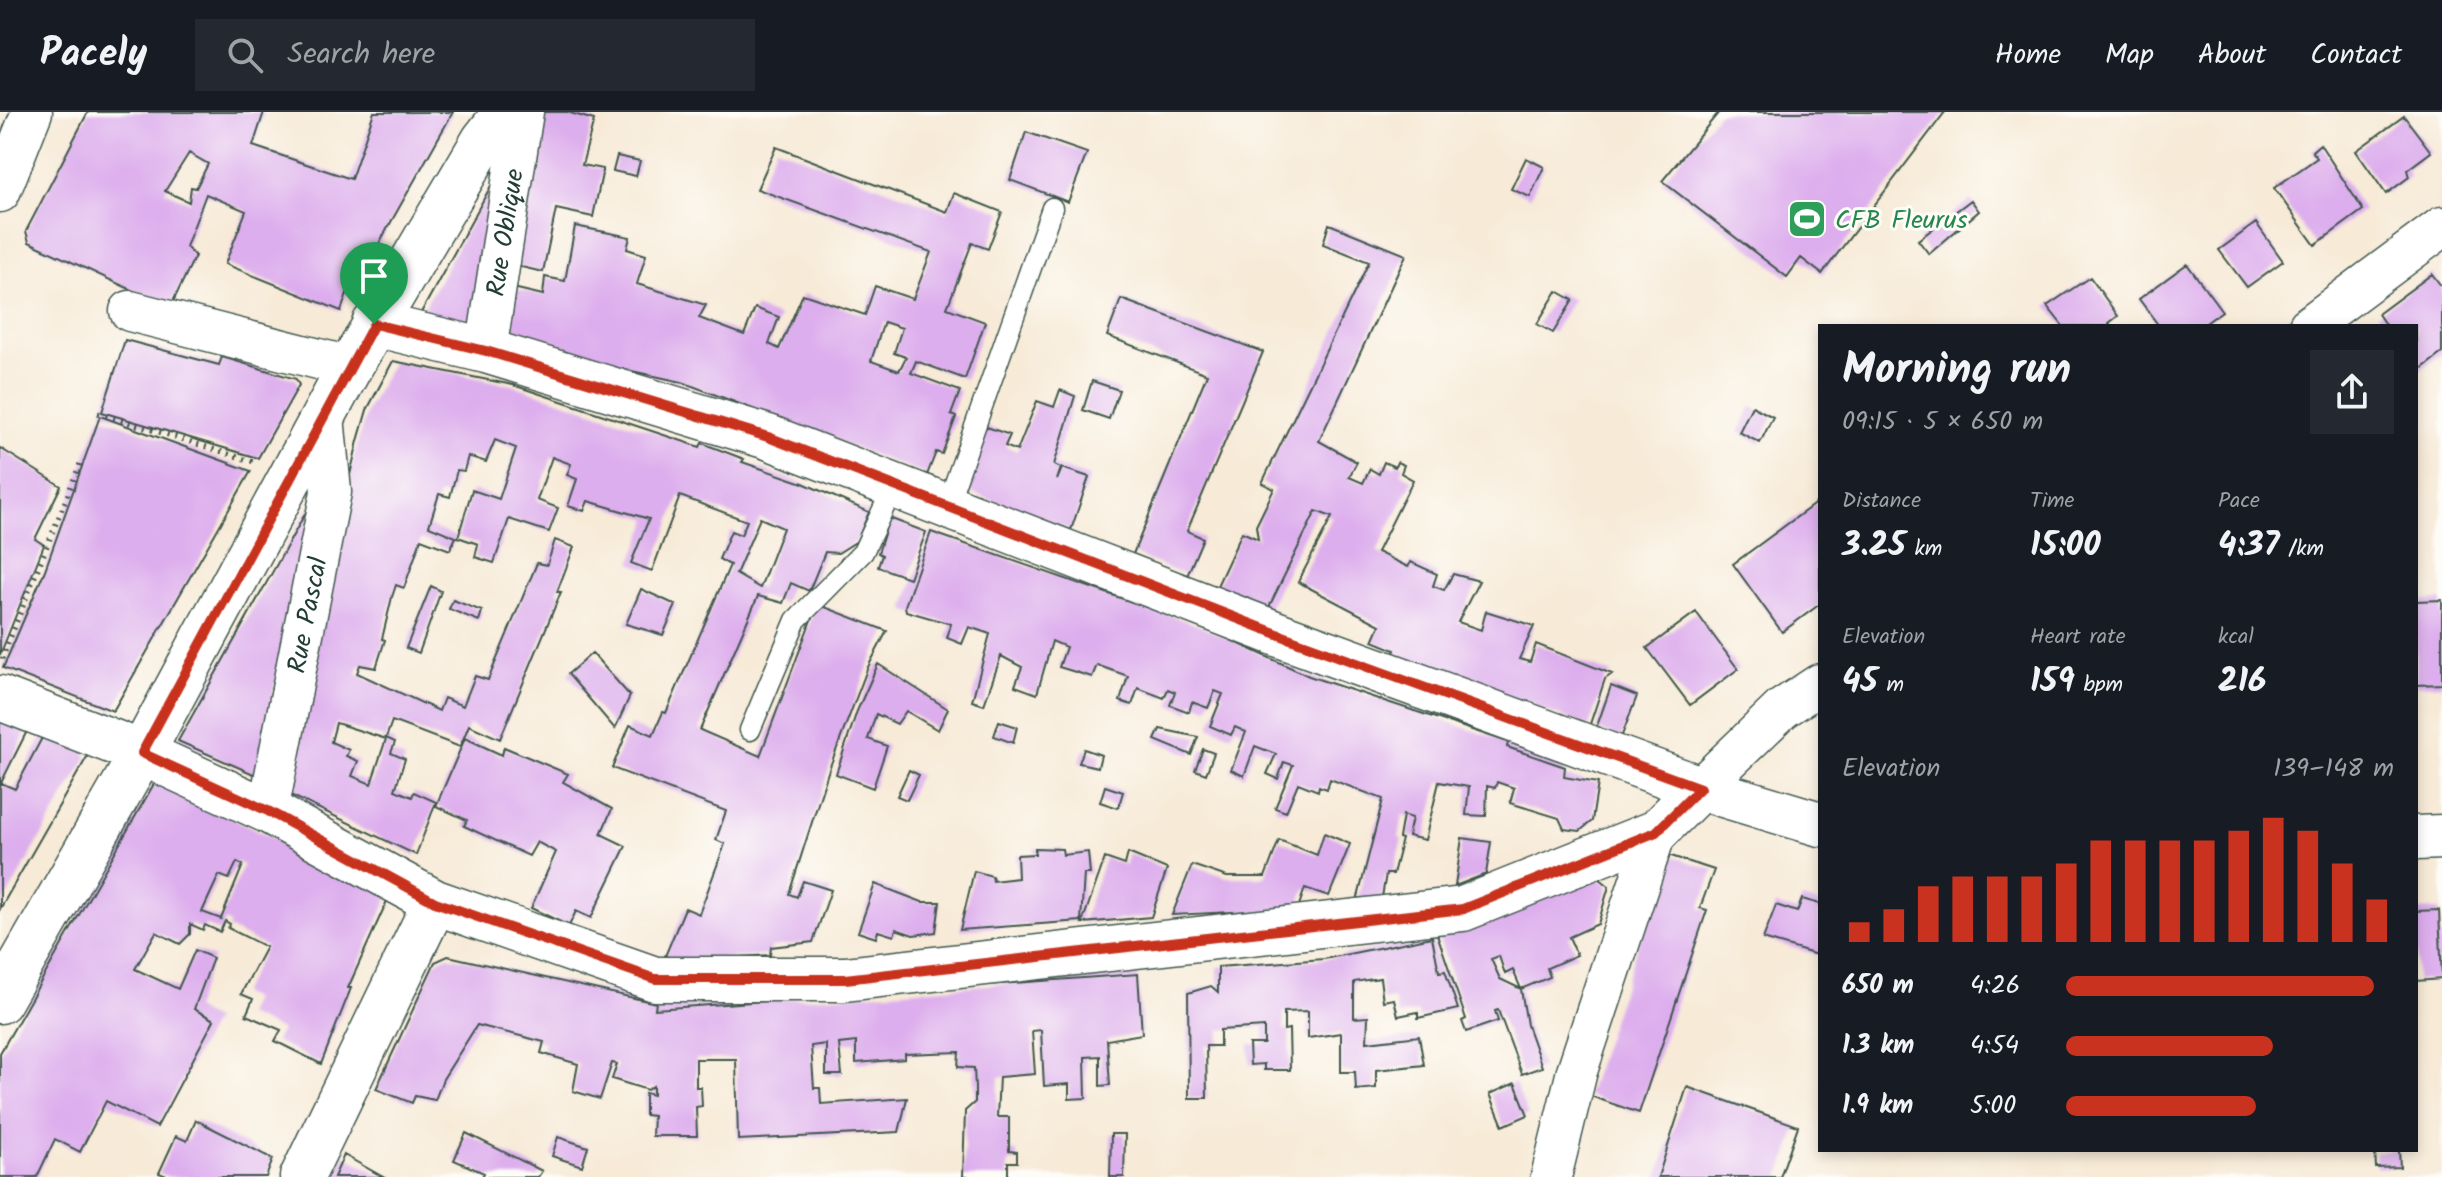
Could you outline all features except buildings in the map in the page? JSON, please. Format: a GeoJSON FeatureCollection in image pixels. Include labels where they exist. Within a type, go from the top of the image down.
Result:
{"type":"FeatureCollection","features":[{"type":"Feature","properties":{"kind":"main road"},"geometry":{"type":"LineString","coordinates":[[0,1001],[142,753],[374,324],[484,140],[506,112]]}},
{"type":"Feature","properties":{"kind":"main road"},"geometry":{"type":"LineString","coordinates":[[374,324],[486,351],[768,437],[1288,638],[1700,788],[1818,823]]}},
{"type":"Feature","properties":{"kind":"main road"},"geometry":{"type":"LineString","coordinates":[[0,698],[142,753],[268,811],[435,902],[655,979],[845,979],[1463,909],[1656,832],[1700,788]]}},
{"type":"Feature","properties":{"kind":"main road"},"geometry":{"type":"LineString","coordinates":[[2418,838],[2442,837]]}},
{"type":"Feature","properties":{"kind":"main road"},"geometry":{"type":"LineString","coordinates":[[302,1177],[435,902]]}},
{"type":"Feature","properties":{"kind":"street"},"geometry":{"type":"LineString","coordinates":[[0,192],[32,112]]}},
{"type":"Feature","properties":{"kind":"street","name":"Rue Oblique"},"geometry":{"type":"LineString","coordinates":[[486,351],[523,112]]}},
{"type":"Feature","properties":{"kind":"street"},"geometry":{"type":"LineString","coordinates":[[2312,324],[2442,227]]}},
{"type":"Feature","properties":{"kind":"street"},"geometry":{"type":"LineString","coordinates":[[130,311],[350,367]]}},
{"type":"Feature","properties":{"kind":"street","name":"Rue Pascal"},"geometry":{"type":"LineString","coordinates":[[268,811],[331,492],[324,416]]}},
{"type":"Feature","properties":{"kind":"street"},"geometry":{"type":"LineString","coordinates":[[1700,788],[1782,709],[1818,685]]}},
{"type":"Feature","properties":{"kind":"street"},"geometry":{"type":"LineString","coordinates":[[1551,1177],[1577,1071],[1656,832]]}},
{"type":"Feature","properties":{"kind":"lane"},"geometry":{"type":"LineString","coordinates":[[947,506],[1052,208]]}},
{"type":"Feature","properties":{"kind":"lane"},"geometry":{"type":"LineString","coordinates":[[750,730],[796,620],[863,552],[894,486]]}},
{"type":"Feature","properties":{"kind":"path"},"geometry":{"type":"LineString","coordinates":[[98,413],[293,473]]}},
{"type":"Feature","properties":{"kind":"path"},"geometry":{"type":"LineString","coordinates":[[0,664],[81,461]]}},
{"type":"Feature","properties":{"kind":"place","name":"CFB Fleurus"},"geometry":{"type":"Point","coordinates":[1807,219]}},
{"type":"Feature","properties":{"kind":"route"},"geometry":{"type":"LineString","coordinates":[[374,324],[486,351],[768,437],[1288,638],[1700,788],[1656,832],[1463,909],[845,979],[655,979],[435,902],[268,811],[142,753],[374,324]]}}]}
